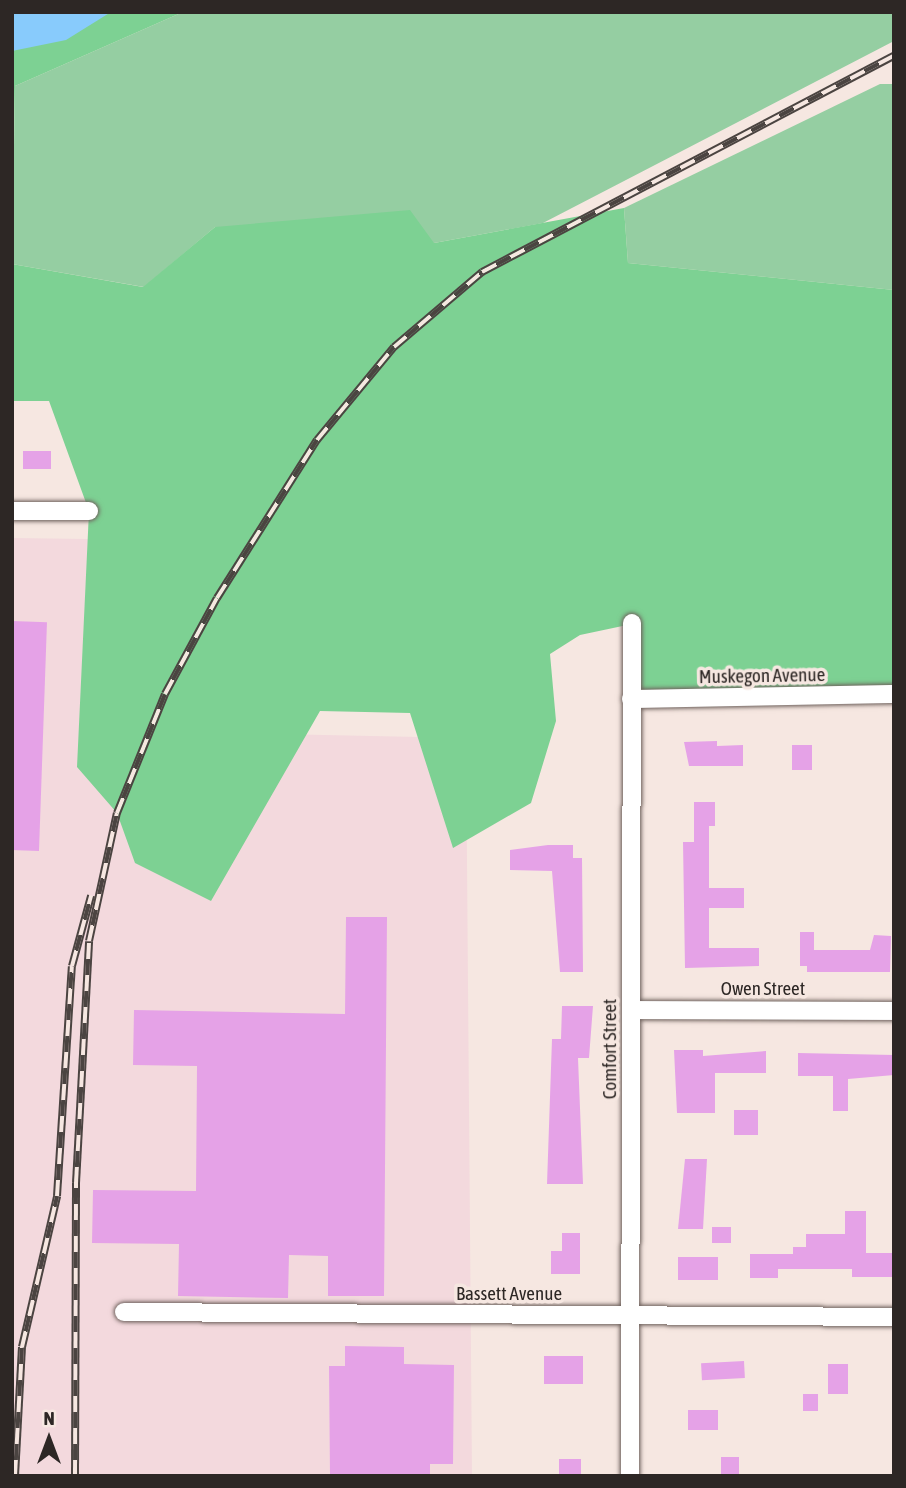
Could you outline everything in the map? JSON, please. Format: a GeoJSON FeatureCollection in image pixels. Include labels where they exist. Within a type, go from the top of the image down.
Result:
{"type":"FeatureCollection","features":[{"type":"Feature","properties":{"kind":"street"},"geometry":{"type":"LineString","coordinates":[[12,511],[89,511]]}},
{"type":"Feature","properties":{"kind":"street","name":"Comfort Street"},"geometry":{"type":"LineString","coordinates":[[630,1476],[632,623]]}},
{"type":"Feature","properties":{"kind":"street","name":"Muskegon Avenue"},"geometry":{"type":"LineString","coordinates":[[631,699],[894,694]]}},
{"type":"Feature","properties":{"kind":"street","name":"Owen Street"},"geometry":{"type":"LineString","coordinates":[[632,1010],[894,1011]]}},
{"type":"Feature","properties":{"kind":"street","name":"Bassett Avenue"},"geometry":{"type":"LineString","coordinates":[[124,1312],[894,1317]]}},
{"type":"Feature","properties":{"kind":"shaded area"},"geometry":{"type":"Polygon","coordinates":[[[12,538],[88,539],[79,730],[466,738],[472,1476],[12,1476],[12,538]]]}},
{"type":"Feature","properties":{"kind":"green space"},"geometry":{"type":"Polygon","coordinates":[[[110,12],[183,12],[15,86],[12,261],[12,51],[110,12]]]}},
{"type":"Feature","properties":{"kind":"green space"},"geometry":{"type":"Polygon","coordinates":[[[183,12],[894,12],[894,41],[543,223],[434,243],[215,227],[144,287],[12,264],[15,86],[183,12]]]}},
{"type":"Feature","properties":{"kind":"green space"},"geometry":{"type":"Polygon","coordinates":[[[880,84],[894,84],[894,290],[628,263],[624,208],[880,84]]]}},
{"type":"Feature","properties":{"kind":"green space"},"geometry":{"type":"Polygon","coordinates":[[[624,208],[628,263],[894,290],[894,694],[631,699],[632,624],[580,635],[550,654],[556,721],[531,803],[453,848],[410,713],[320,711],[211,901],[135,863],[117,813],[77,767],[89,511],[49,401],[12,401],[12,264],[143,287],[215,227],[410,210],[434,243],[624,208]]]}},
{"type":"Feature","properties":{"kind":"water"},"geometry":{"type":"Polygon","coordinates":[[[12,12],[111,12],[66,40],[12,51],[12,12]]]}},
{"type":"Feature","properties":{"kind":"building"},"geometry":{"type":"Polygon","coordinates":[[[23,451],[51,451],[51,469],[23,469],[23,451]]]}},
{"type":"Feature","properties":{"kind":"building"},"geometry":{"type":"Polygon","coordinates":[[[12,621],[47,622],[39,851],[12,850],[12,621]]]}},
{"type":"Feature","properties":{"kind":"building"},"geometry":{"type":"Polygon","coordinates":[[[717,741],[717,746],[743,745],[743,766],[689,766],[684,742],[717,741]]]}},
{"type":"Feature","properties":{"kind":"building"},"geometry":{"type":"Polygon","coordinates":[[[792,745],[812,745],[812,770],[792,770],[792,745]]]}},
{"type":"Feature","properties":{"kind":"building"},"geometry":{"type":"Polygon","coordinates":[[[694,802],[715,802],[715,826],[709,826],[709,888],[744,888],[744,908],[709,908],[709,948],[759,948],[759,966],[685,968],[683,842],[694,842],[694,802]]]}},
{"type":"Feature","properties":{"kind":"building"},"geometry":{"type":"Polygon","coordinates":[[[573,845],[573,858],[582,858],[583,972],[560,972],[552,871],[510,870],[510,850],[573,845]]]}},
{"type":"Feature","properties":{"kind":"building"},"geometry":{"type":"Polygon","coordinates":[[[346,917],[387,917],[384,1296],[328,1296],[328,1256],[289,1255],[288,1298],[178,1296],[179,1244],[92,1243],[93,1190],[196,1191],[197,1066],[133,1065],[134,1010],[345,1014],[346,917]]]}},
{"type":"Feature","properties":{"kind":"building"},"geometry":{"type":"Polygon","coordinates":[[[800,932],[814,932],[814,950],[870,950],[874,935],[891,936],[890,972],[807,972],[807,966],[800,966],[800,932]]]}},
{"type":"Feature","properties":{"kind":"building"},"geometry":{"type":"Polygon","coordinates":[[[562,1006],[593,1006],[589,1058],[578,1058],[583,1184],[547,1184],[552,1039],[561,1039],[562,1006]]]}},
{"type":"Feature","properties":{"kind":"building"},"geometry":{"type":"Polygon","coordinates":[[[674,1050],[703,1050],[703,1056],[766,1051],[766,1073],[715,1073],[715,1113],[677,1113],[674,1050]]]}},
{"type":"Feature","properties":{"kind":"building"},"geometry":{"type":"Polygon","coordinates":[[[798,1053],[894,1055],[894,1075],[848,1079],[848,1111],[833,1111],[833,1076],[798,1076],[798,1053]]]}},
{"type":"Feature","properties":{"kind":"building"},"geometry":{"type":"Polygon","coordinates":[[[734,1110],[758,1110],[758,1135],[734,1135],[734,1110]]]}},
{"type":"Feature","properties":{"kind":"building"},"geometry":{"type":"Polygon","coordinates":[[[685,1159],[707,1159],[703,1229],[678,1229],[685,1159]]]}},
{"type":"Feature","properties":{"kind":"building"},"geometry":{"type":"Polygon","coordinates":[[[845,1211],[866,1211],[866,1253],[893,1253],[893,1277],[852,1277],[852,1269],[778,1269],[778,1278],[750,1278],[750,1254],[793,1254],[793,1247],[806,1247],[806,1234],[845,1234],[845,1211]]]}},
{"type":"Feature","properties":{"kind":"building"},"geometry":{"type":"Polygon","coordinates":[[[712,1227],[731,1227],[731,1243],[712,1243],[712,1227]]]}},
{"type":"Feature","properties":{"kind":"building"},"geometry":{"type":"Polygon","coordinates":[[[562,1233],[580,1233],[580,1274],[551,1274],[551,1251],[562,1251],[562,1233]]]}},
{"type":"Feature","properties":{"kind":"building"},"geometry":{"type":"Polygon","coordinates":[[[678,1257],[718,1257],[718,1280],[678,1280],[678,1257]]]}},
{"type":"Feature","properties":{"kind":"building"},"geometry":{"type":"Polygon","coordinates":[[[345,1346],[404,1347],[404,1364],[454,1365],[453,1464],[430,1464],[430,1476],[330,1476],[329,1366],[345,1366],[345,1346]]]}},
{"type":"Feature","properties":{"kind":"building"},"geometry":{"type":"Polygon","coordinates":[[[544,1356],[583,1356],[583,1384],[544,1384],[544,1356]]]}},
{"type":"Feature","properties":{"kind":"building"},"geometry":{"type":"Polygon","coordinates":[[[744,1361],[745,1378],[702,1380],[701,1363],[744,1361]]]}},
{"type":"Feature","properties":{"kind":"building"},"geometry":{"type":"Polygon","coordinates":[[[828,1364],[848,1364],[848,1394],[828,1394],[828,1364]]]}},
{"type":"Feature","properties":{"kind":"building"},"geometry":{"type":"Polygon","coordinates":[[[803,1394],[818,1394],[818,1411],[803,1411],[803,1394]]]}},
{"type":"Feature","properties":{"kind":"building"},"geometry":{"type":"Polygon","coordinates":[[[688,1410],[718,1410],[718,1430],[688,1430],[688,1410]]]}},
{"type":"Feature","properties":{"kind":"building"},"geometry":{"type":"Polygon","coordinates":[[[721,1457],[739,1457],[739,1476],[721,1476],[721,1457]]]}},
{"type":"Feature","properties":{"kind":"building"},"geometry":{"type":"Polygon","coordinates":[[[559,1459],[581,1459],[581,1476],[559,1476],[559,1459]]]}},
{"type":"Feature","properties":{"kind":"railway"},"geometry":{"type":"LineString","coordinates":[[75,1476],[76,1183],[89,941],[117,813],[165,694],[217,598],[317,440],[394,347],[482,272],[894,56]]}},
{"type":"Feature","properties":{"kind":"railway"},"geometry":{"type":"LineString","coordinates":[[15,1476],[22,1347],[57,1196],[72,966],[91,896]]}}]}
